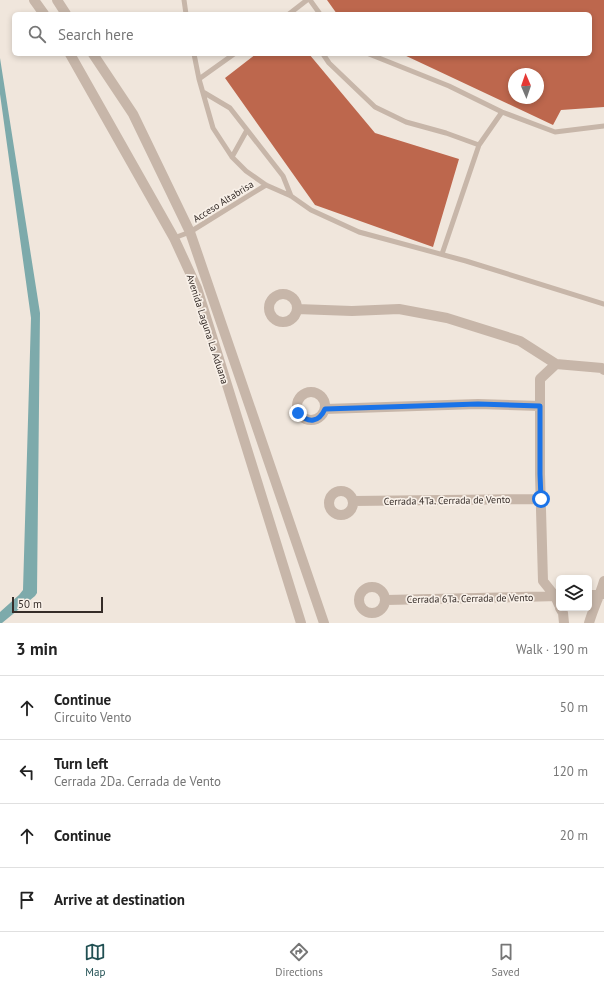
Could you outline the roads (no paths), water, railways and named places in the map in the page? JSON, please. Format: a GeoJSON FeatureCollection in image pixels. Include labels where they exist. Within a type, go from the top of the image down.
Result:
{"type":"FeatureCollection","features":[{"type":"Feature","properties":{"kind":"street"},"geometry":{"type":"LineString","coordinates":[[34,0],[43,12]]}},
{"type":"Feature","properties":{"kind":"street"},"geometry":{"type":"LineString","coordinates":[[57,0],[65,12]]}},
{"type":"Feature","properties":{"kind":"street","name":"Avenida Laguna La Aduana"},"geometry":{"type":"LineString","coordinates":[[71,56],[174,238],[197,288],[301,623]]}},
{"type":"Feature","properties":{"kind":"street","name":"Avenida Laguna La Aduana"},"geometry":{"type":"LineString","coordinates":[[94,56],[133,114],[190,232],[324,623]]}},
{"type":"Feature","properties":{"kind":"street"},"geometry":{"type":"LineString","coordinates":[[297,309],[399,310],[447,318],[520,341],[556,364],[602,368],[604,370]]}},
{"type":"Feature","properties":{"kind":"street"},"geometry":{"type":"LineString","coordinates":[[556,364],[540,379],[540,474],[544,581],[556,596]]}},
{"type":"Feature","properties":{"kind":"street"},"geometry":{"type":"LineString","coordinates":[[325,409],[478,404],[540,406]]}},
{"type":"Feature","properties":{"kind":"street","name":"Cerrada 4Ta. Cerrada de Vento"},"geometry":{"type":"LineString","coordinates":[[353,501],[541,499]]}},
{"type":"Feature","properties":{"kind":"street"},"geometry":{"type":"LineString","coordinates":[[589,623],[591,615],[602,594],[604,581]]}},
{"type":"Feature","properties":{"kind":"street"},"geometry":{"type":"LineString","coordinates":[[592,595],[602,594]]}},
{"type":"Feature","properties":{"kind":"street","name":"Cerrada 6Ta. Cerrada de Vento"},"geometry":{"type":"LineString","coordinates":[[386,600],[556,599]]}},
{"type":"Feature","properties":{"kind":"street"},"geometry":{"type":"LineString","coordinates":[[562,611],[564,623]]}},
{"type":"Feature","properties":{"kind":"lane"},"geometry":{"type":"LineString","coordinates":[[184,0],[186,12]]}},
{"type":"Feature","properties":{"kind":"lane"},"geometry":{"type":"LineString","coordinates":[[292,12],[307,0]]}},
{"type":"Feature","properties":{"kind":"lane"},"geometry":{"type":"LineString","coordinates":[[310,0],[319,12]]}},
{"type":"Feature","properties":{"kind":"lane"},"geometry":{"type":"LineString","coordinates":[[194,56],[202,92],[213,128],[232,157],[266,185],[290,196],[311,210],[360,232],[442,254],[604,304]]}},
{"type":"Feature","properties":{"kind":"lane"},"geometry":{"type":"LineString","coordinates":[[199,79],[231,56]]}},
{"type":"Feature","properties":{"kind":"lane"},"geometry":{"type":"LineString","coordinates":[[324,56],[329,64],[375,107],[406,122],[446,133],[479,145]]}},
{"type":"Feature","properties":{"kind":"lane"},"geometry":{"type":"LineString","coordinates":[[375,56],[449,86],[502,112],[555,132],[604,126]]}},
{"type":"Feature","properties":{"kind":"lane"},"geometry":{"type":"LineString","coordinates":[[202,92],[230,108],[283,176],[290,196]]}},
{"type":"Feature","properties":{"kind":"lane"},"geometry":{"type":"LineString","coordinates":[[442,254],[479,145],[502,112]]}},
{"type":"Feature","properties":{"kind":"lane"},"geometry":{"type":"LineString","coordinates":[[232,157],[247,130]]}},
{"type":"Feature","properties":{"kind":"lane","name":"Acceso Altabrisa"},"geometry":{"type":"LineString","coordinates":[[174,238],[190,232],[266,185]]}},
{"type":"Feature","properties":{"kind":"water"},"geometry":{"type":"Polygon","coordinates":[[[0,58],[40,313],[37,593],[2,623],[0,623],[0,612],[23,590],[31,318],[0,94],[0,58]]]}}]}
